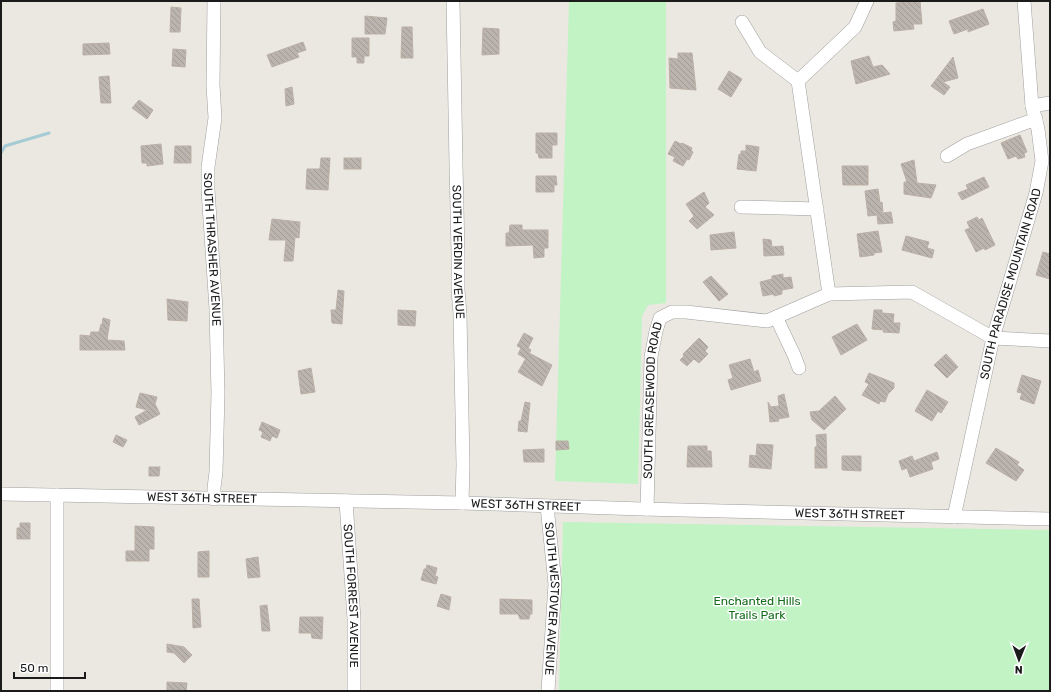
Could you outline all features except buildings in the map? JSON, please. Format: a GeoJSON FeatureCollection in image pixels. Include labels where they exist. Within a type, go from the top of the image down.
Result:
{"type":"FeatureCollection","features":[{"type":"Feature","properties":{"kind":"street","name":"SOUTH THRASHER AVENUE"},"geometry":{"type":"LineString","coordinates":[[214,1],[213,85],[215,118],[208,167],[208,190],[216,309],[218,393],[214,499]]}},
{"type":"Feature","properties":{"kind":"street","name":"SOUTH VERDIN AVENUE"},"geometry":{"type":"LineString","coordinates":[[453,1],[458,290],[460,314],[463,465],[462,503]]}},
{"type":"Feature","properties":{"kind":"street"},"geometry":{"type":"LineString","coordinates":[[798,81],[855,27],[867,1]]}},
{"type":"Feature","properties":{"kind":"street","name":"SOUTH PARADISE MOUNTAIN ROAD"},"geometry":{"type":"LineString","coordinates":[[954,518],[992,338],[1046,162],[1032,106],[1024,1]]}},
{"type":"Feature","properties":{"kind":"street"},"geometry":{"type":"LineString","coordinates":[[742,22],[760,52],[798,81],[818,209],[829,294],[912,292],[992,338],[1050,341]]}},
{"type":"Feature","properties":{"kind":"street"},"geometry":{"type":"LineString","coordinates":[[1032,106],[1050,103]]}},
{"type":"Feature","properties":{"kind":"street"},"geometry":{"type":"LineString","coordinates":[[947,156],[967,144],[1036,120]]}},
{"type":"Feature","properties":{"kind":"street"},"geometry":{"type":"LineString","coordinates":[[741,207],[818,209]]}},
{"type":"Feature","properties":{"kind":"street","name":"SOUTH GREASEWOOD ROAD"},"geometry":{"type":"LineString","coordinates":[[647,510],[651,357],[660,318],[672,312],[686,312],[767,321],[829,294]]}},
{"type":"Feature","properties":{"kind":"street"},"geometry":{"type":"LineString","coordinates":[[776,317],[799,368]]}},
{"type":"Feature","properties":{"kind":"street","name":"WEST 36TH STREET"},"geometry":{"type":"LineString","coordinates":[[1,494],[462,503],[647,510],[1050,519]]}},
{"type":"Feature","properties":{"kind":"street"},"geometry":{"type":"LineString","coordinates":[[57,495],[57,691]]}},
{"type":"Feature","properties":{"kind":"street","name":"SOUTH FORREST AVENUE"},"geometry":{"type":"LineString","coordinates":[[346,501],[354,619],[354,691]]}},
{"type":"Feature","properties":{"kind":"street","name":"SOUTH WESTOVER AVENUE"},"geometry":{"type":"LineString","coordinates":[[547,506],[554,584],[548,691]]}},
{"type":"Feature","properties":{"kind":"green space"},"geometry":{"type":"Polygon","coordinates":[[[569,1],[666,1],[666,303],[648,305],[642,316],[638,484],[555,481],[569,1]]]}},
{"type":"Feature","properties":{"kind":"green space","name":"Enchanted Hills Trails Park"},"geometry":{"type":"Polygon","coordinates":[[[563,522],[1050,530],[1050,691],[559,691],[563,522]]]}},
{"type":"Feature","properties":{"kind":"waterway"},"geometry":{"type":"LineString","coordinates":[[1,153],[5,146],[49,133]]}}]}
